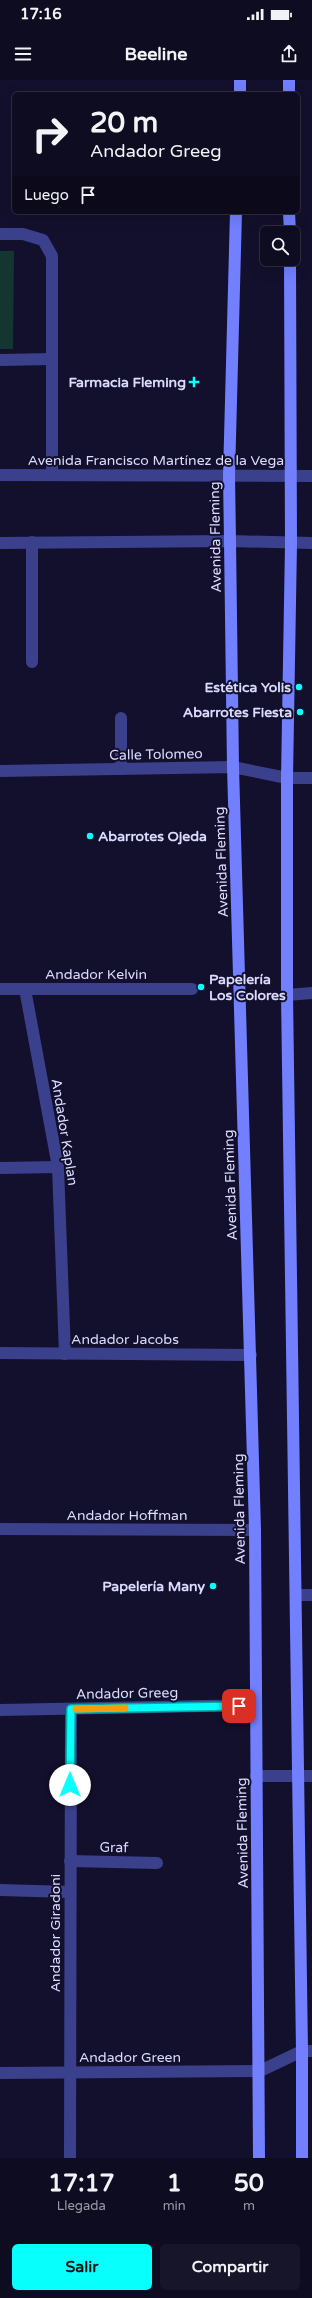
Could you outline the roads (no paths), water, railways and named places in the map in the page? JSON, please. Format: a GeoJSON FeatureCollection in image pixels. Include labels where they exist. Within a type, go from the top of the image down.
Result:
{"type":"FeatureCollection","features":[{"type":"Feature","properties":{"kind":"street"},"geometry":{"type":"LineString","coordinates":[[240,80],[240,92]]}},
{"type":"Feature","properties":{"kind":"street"},"geometry":{"type":"LineString","coordinates":[[289,80],[289,92]]}},
{"type":"Feature","properties":{"kind":"street","name":"Avenida Fleming"},"geometry":{"type":"LineString","coordinates":[[236,214],[229,476],[233,768],[255,1530],[255,1705],[260,2071],[259,2158]]}},
{"type":"Feature","properties":{"kind":"street"},"geometry":{"type":"LineString","coordinates":[[290,214],[290,226]]}},
{"type":"Feature","properties":{"kind":"street"},"geometry":{"type":"LineString","coordinates":[[0,234],[23,234],[43,240],[52,256],[52,474]]}},
{"type":"Feature","properties":{"kind":"street"},"geometry":{"type":"LineString","coordinates":[[290,266],[291,544],[287,778],[287,995],[298,1776],[307,2051],[302,2158]]}},
{"type":"Feature","properties":{"kind":"street"},"geometry":{"type":"LineString","coordinates":[[0,360],[52,359]]}},
{"type":"Feature","properties":{"kind":"street","name":"Avenida Francisco Martínez de la Vega"},"geometry":{"type":"LineString","coordinates":[[0,475],[312,476]]}},
{"type":"Feature","properties":{"kind":"street"},"geometry":{"type":"LineString","coordinates":[[0,543],[230,541],[291,544],[312,543]]}},
{"type":"Feature","properties":{"kind":"street"},"geometry":{"type":"LineString","coordinates":[[32,542],[32,662]]}},
{"type":"Feature","properties":{"kind":"street"},"geometry":{"type":"LineString","coordinates":[[121,718],[121,769]]}},
{"type":"Feature","properties":{"kind":"street","name":"Calle Tolomeo"},"geometry":{"type":"LineString","coordinates":[[0,771],[233,768],[287,778],[312,778]]}},
{"type":"Feature","properties":{"kind":"street","name":"Andador Kelvin"},"geometry":{"type":"LineString","coordinates":[[0,989],[192,989]]}},
{"type":"Feature","properties":{"kind":"street","name":"Andador Kaplan"},"geometry":{"type":"LineString","coordinates":[[25,989],[58,1167],[65,1354]]}},
{"type":"Feature","properties":{"kind":"street"},"geometry":{"type":"LineString","coordinates":[[287,995],[312,993]]}},
{"type":"Feature","properties":{"kind":"street"},"geometry":{"type":"LineString","coordinates":[[0,1168],[58,1167]]}},
{"type":"Feature","properties":{"kind":"street","name":"Andador Jacobs"},"geometry":{"type":"LineString","coordinates":[[0,1354],[251,1355]]}},
{"type":"Feature","properties":{"kind":"street","name":"Andador Hoffman"},"geometry":{"type":"LineString","coordinates":[[0,1529],[255,1530]]}},
{"type":"Feature","properties":{"kind":"street"},"geometry":{"type":"LineString","coordinates":[[296,1595],[312,1595]]}},
{"type":"Feature","properties":{"kind":"street","name":"Andador Greeg"},"geometry":{"type":"LineString","coordinates":[[0,1710],[255,1705]]}},
{"type":"Feature","properties":{"kind":"street","name":"Andador Giradoni"},"geometry":{"type":"LineString","coordinates":[[70,2158],[71,1709]]}},
{"type":"Feature","properties":{"kind":"street"},"geometry":{"type":"LineString","coordinates":[[256,1776],[312,1776]]}},
{"type":"Feature","properties":{"kind":"street","name":"Graf"},"geometry":{"type":"LineString","coordinates":[[70,1861],[157,1863]]}},
{"type":"Feature","properties":{"kind":"street"},"geometry":{"type":"LineString","coordinates":[[0,1890],[70,1892]]}},
{"type":"Feature","properties":{"kind":"street"},"geometry":{"type":"LineString","coordinates":[[260,2071],[307,2051]]}},
{"type":"Feature","properties":{"kind":"street","name":"Andador Green"},"geometry":{"type":"LineString","coordinates":[[0,2073],[260,2071]]}},
{"type":"Feature","properties":{"kind":"place","name":"Farmacia Fleming"},"geometry":{"type":"Point","coordinates":[194,382]}},
{"type":"Feature","properties":{"kind":"place","name":"Estética Yolis"},"geometry":{"type":"Point","coordinates":[299,687]}},
{"type":"Feature","properties":{"kind":"place","name":"Abarrotes Fiesta"},"geometry":{"type":"Point","coordinates":[300,712]}},
{"type":"Feature","properties":{"kind":"place","name":"Abarrotes Ojeda"},"geometry":{"type":"Point","coordinates":[90,836]}},
{"type":"Feature","properties":{"kind":"place","name":"Papelería Los Colores"},"geometry":{"type":"Point","coordinates":[201,987]}},
{"type":"Feature","properties":{"kind":"place","name":"Papelería Many"},"geometry":{"type":"Point","coordinates":[213,1586]}}]}
